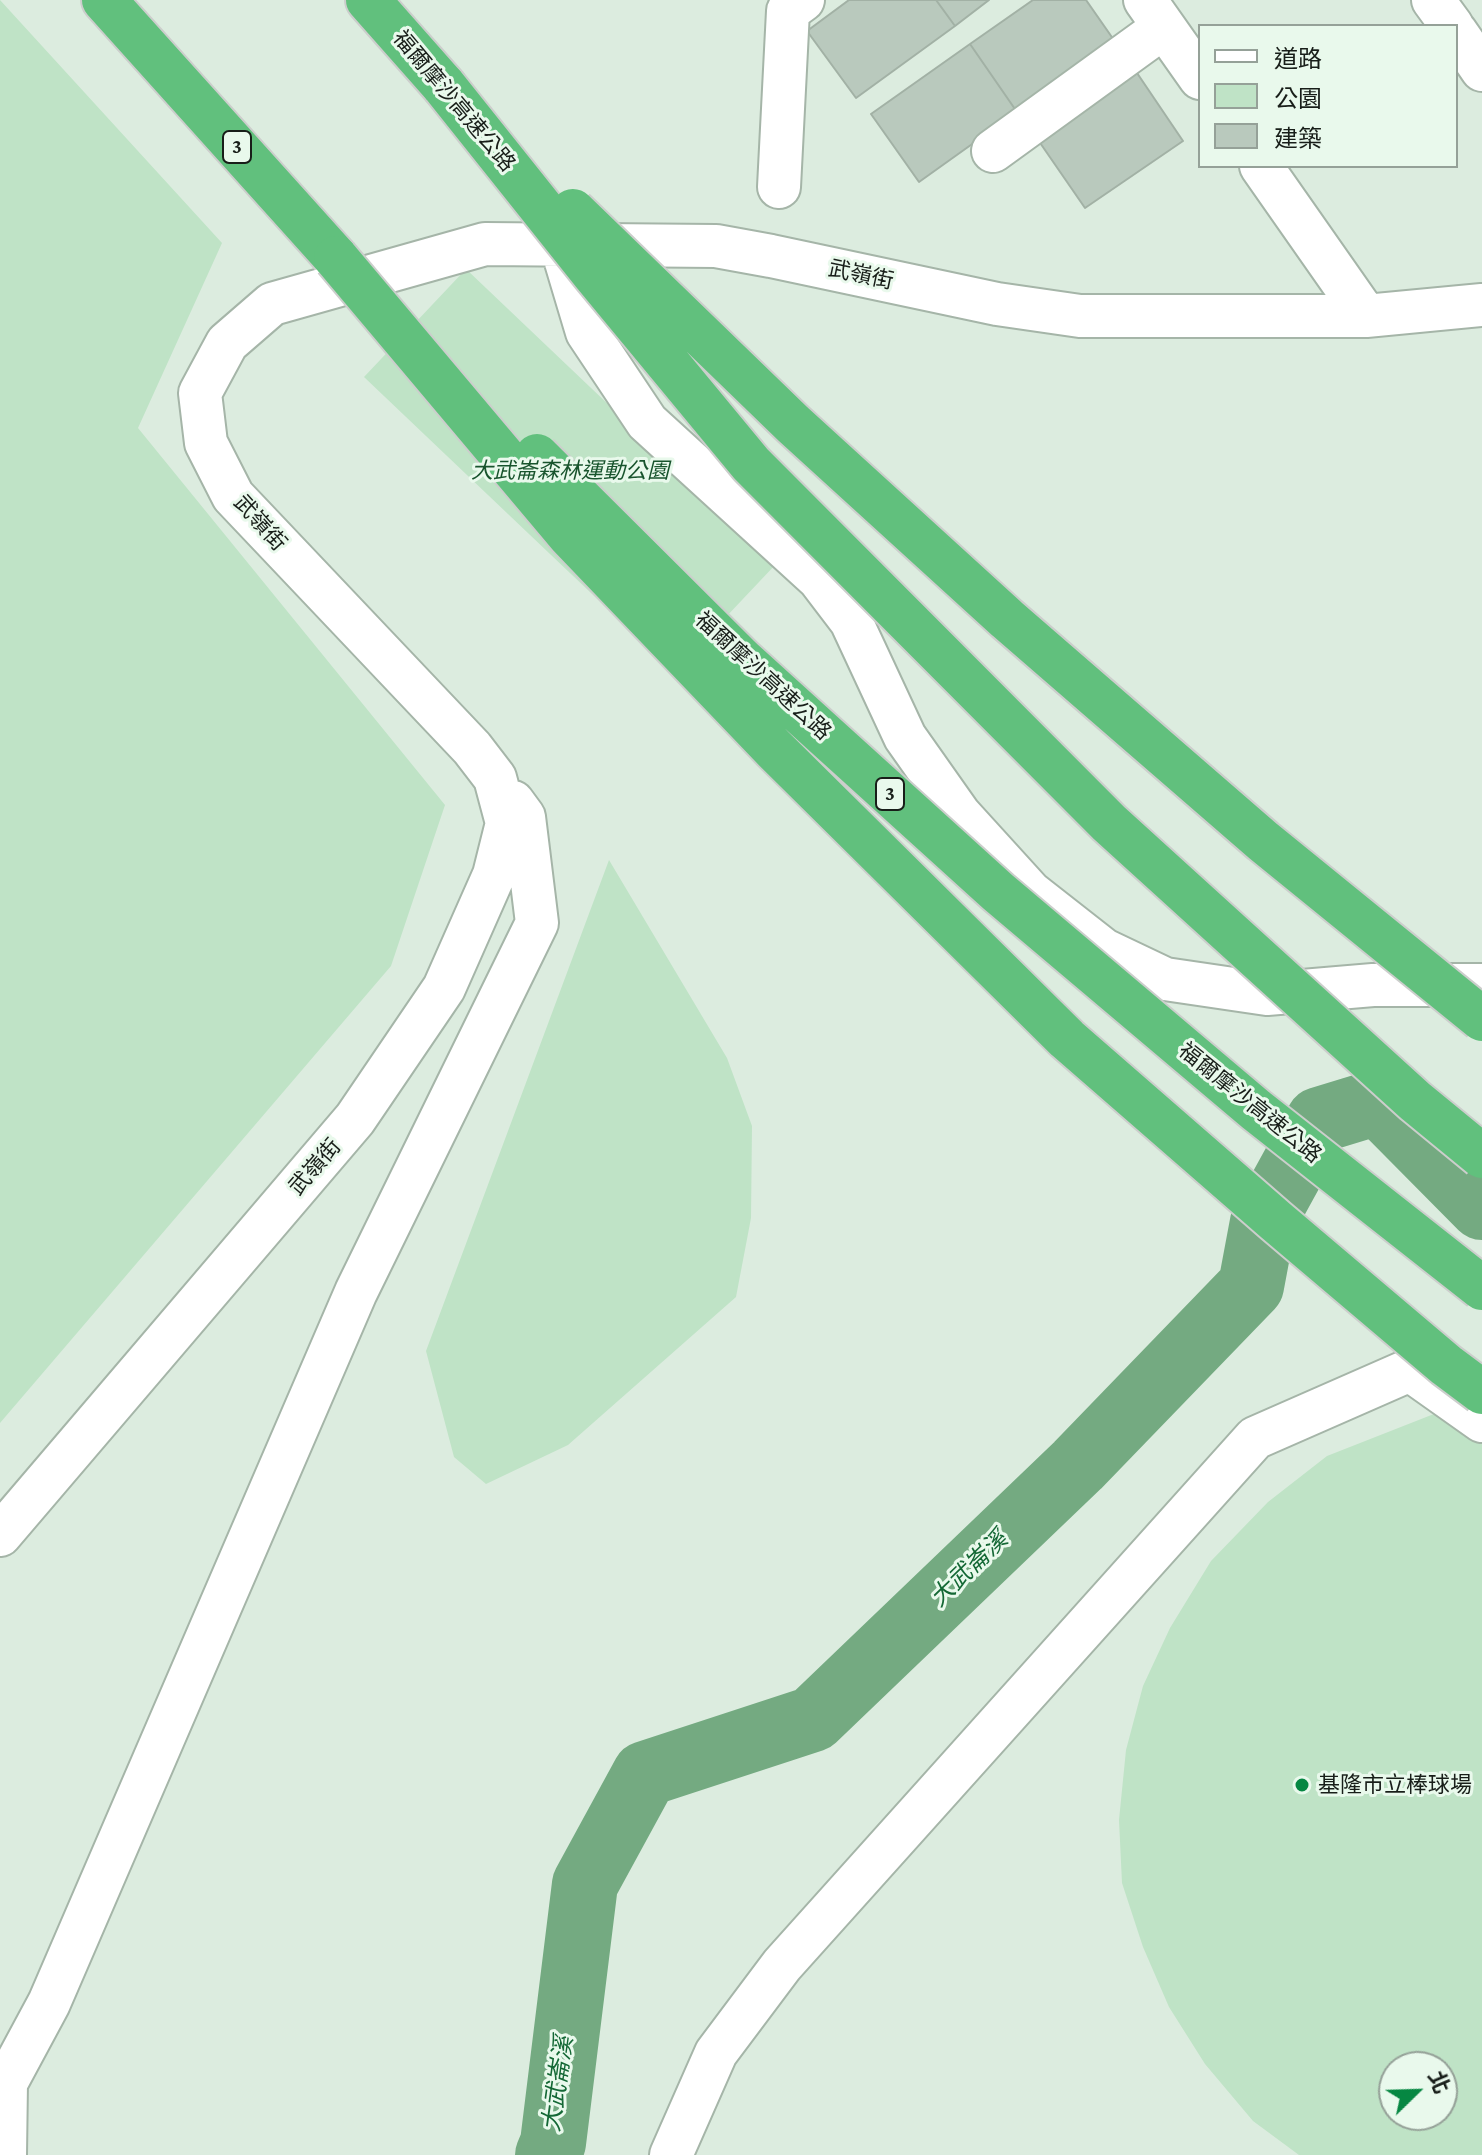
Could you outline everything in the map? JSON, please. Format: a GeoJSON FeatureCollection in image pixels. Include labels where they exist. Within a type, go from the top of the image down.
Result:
{"type":"FeatureCollection","features":[{"type":"Feature","properties":{"kind":"highway","name":"福爾摩沙高速公路"},"geometry":{"type":"LineString","coordinates":[[104,0],[336,258],[742,660],[998,892],[1256,1110],[1482,1288]]}},
{"type":"Feature","properties":{"kind":"highway","name":"福爾摩沙高速公路"},"geometry":{"type":"LineString","coordinates":[[368,0],[444,86],[751,464],[1109,823],[1415,1101],[1482,1156]]}},
{"type":"Feature","properties":{"kind":"highway"},"geometry":{"type":"LineString","coordinates":[[444,86],[793,424],[995,609],[1263,841],[1482,1019]]}},
{"type":"Feature","properties":{"kind":"highway"},"geometry":{"type":"LineString","coordinates":[[336,258],[570,536],[774,749],[1055,1027],[1276,1221],[1482,1392]]}},
{"type":"Feature","properties":{"kind":"highway"},"geometry":{"type":"LineString","coordinates":[[1086,688],[1292,880],[1482,1049]]}},
{"type":"Feature","properties":{"kind":"street"},"geometry":{"type":"LineString","coordinates":[[779,187],[788,11],[803,0]]}},
{"type":"Feature","properties":{"kind":"street"},"geometry":{"type":"LineString","coordinates":[[1433,0],[1451,24]]}},
{"type":"Feature","properties":{"kind":"street"},"geometry":{"type":"LineString","coordinates":[[993,151],[1155,14],[1198,75]]}},
{"type":"Feature","properties":{"kind":"street"},"geometry":{"type":"LineString","coordinates":[[1458,35],[1482,70]]}},
{"type":"Feature","properties":{"kind":"street"},"geometry":{"type":"LineString","coordinates":[[1262,168],[1366,316]]}},
{"type":"Feature","properties":{"kind":"street","name":"武嶺街"},"geometry":{"type":"LineString","coordinates":[[0,1535],[355,1119],[444,988],[494,875],[507,823],[495,778],[472,748],[233,496],[206,443],[200,393],[227,343],[272,304],[485,244],[716,246],[997,304],[1080,316],[1366,316],[1482,305]]}},
{"type":"Feature","properties":{"kind":"street"},"geometry":{"type":"LineString","coordinates":[[561,245],[587,332],[647,422],[819,579],[851,621],[905,737],[960,815],[1030,892],[1104,950],[1165,979],[1267,994],[1373,985],[1482,985]]}},
{"type":"Feature","properties":{"kind":"street"},"geometry":{"type":"LineString","coordinates":[[5,2155],[6,2083],[55,1989],[356,1292],[537,923],[524,817],[495,778]]}},
{"type":"Feature","properties":{"kind":"street"},"geometry":{"type":"LineString","coordinates":[[671,2155],[716,2053],[782,1965],[1255,1438],[1410,1370],[1482,1421]]}},
{"type":"Feature","properties":{"kind":"green space"},"geometry":{"type":"Polygon","coordinates":[[[0,0],[222,243],[138,428],[445,805],[391,966],[0,1423],[0,0]]]}},
{"type":"Feature","properties":{"kind":"green space","name":"大武崙森林運動公園"},"geometry":{"type":"Polygon","coordinates":[[[466,269],[776,564],[674,672],[364,377],[466,269]]]}},
{"type":"Feature","properties":{"kind":"green space"},"geometry":{"type":"Polygon","coordinates":[[[609,860],[727,1058],[752,1126],[751,1218],[736,1297],[568,1445],[486,1484],[454,1457],[426,1351],[609,860]]]}},
{"type":"Feature","properties":{"kind":"green space","name":"基隆市立棒球場"},"geometry":{"type":"Polygon","coordinates":[[[1439,1412],[1482,1442],[1482,2155],[1299,2155],[1253,2121],[1205,2064],[1169,2007],[1143,1947],[1122,1883],[1119,1820],[1126,1750],[1143,1686],[1170,1628],[1211,1561],[1268,1502],[1327,1456],[1439,1412]]]}},
{"type":"Feature","properties":{"kind":"building"},"geometry":{"type":"Polygon","coordinates":[[[849,0],[936,0],[955,26],[856,98],[807,31],[849,0]]]}},
{"type":"Feature","properties":{"kind":"building"},"geometry":{"type":"Polygon","coordinates":[[[936,0],[989,0],[955,26],[936,0]]]}},
{"type":"Feature","properties":{"kind":"building"},"geometry":{"type":"Polygon","coordinates":[[[1033,0],[1086,0],[1116,43],[1017,112],[970,44],[1033,0]]]}},
{"type":"Feature","properties":{"kind":"building"},"geometry":{"type":"Polygon","coordinates":[[[970,44],[1017,112],[919,182],[871,114],[970,44]]]}},
{"type":"Feature","properties":{"kind":"building"},"geometry":{"type":"Polygon","coordinates":[[[1135,70],[1183,141],[1085,208],[1036,137],[1135,70]]]}},
{"type":"Feature","properties":{"kind":"waterway","name":"大武崙溪"},"geometry":{"type":"LineString","coordinates":[[548,2155],[553,2143],[585,1884],[645,1774],[813,1719],[1078,1465],[1251,1286],[1263,1222],[1319,1120],[1378,1102],[1482,1207]]}},
{"type":"Feature","properties":{"kind":"place","name":"基隆市立棒球場"},"geometry":{"type":"Point","coordinates":[1302,1785]}}]}
